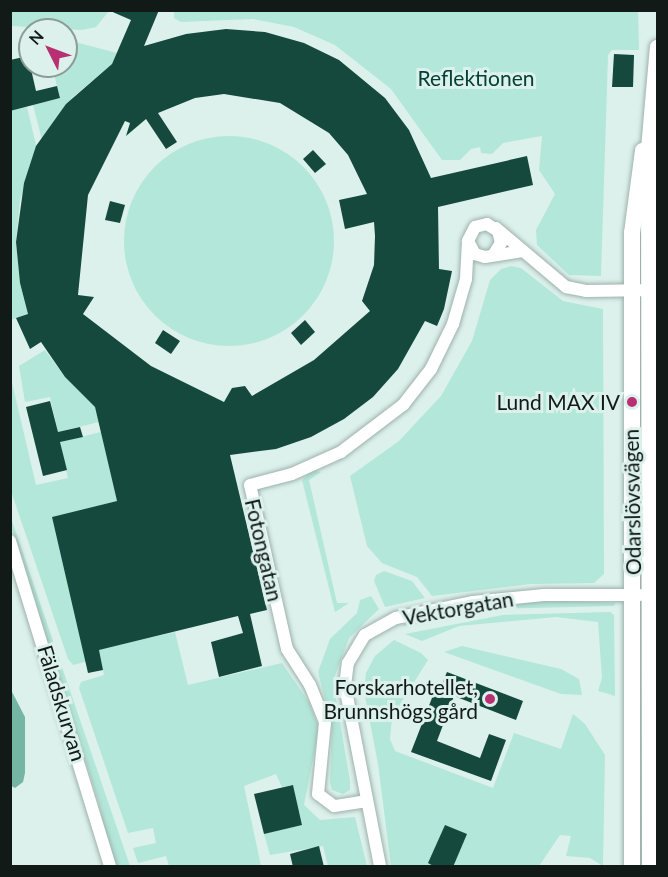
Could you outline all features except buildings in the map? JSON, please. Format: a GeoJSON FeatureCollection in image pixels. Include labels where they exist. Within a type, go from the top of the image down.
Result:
{"type":"FeatureCollection","features":[{"type":"Feature","properties":{"kind":"main road","name":"Odarslövsvägen"},"geometry":{"type":"LineString","coordinates":[[632,867],[642,596],[646,290],[636,179],[653,103],[657,47]]}},
{"type":"Feature","properties":{"kind":"main road","name":"Odarslövsvägen"},"geometry":{"type":"LineString","coordinates":[[642,596],[650,867]]}},
{"type":"Feature","properties":{"kind":"street"},"geometry":{"type":"LineString","coordinates":[[523,251],[491,255],[473,252],[468,241],[478,225],[496,228],[523,251],[558,282],[576,291],[646,290]]}},
{"type":"Feature","properties":{"kind":"street"},"geometry":{"type":"LineString","coordinates":[[491,255],[501,243],[496,228]]}},
{"type":"Feature","properties":{"kind":"street","name":"Fotongatan"},"geometry":{"type":"LineString","coordinates":[[367,801],[334,806],[318,794],[325,722],[283,636],[250,485],[292,474],[341,452],[404,405],[439,356],[466,279],[468,241]]}},
{"type":"Feature","properties":{"kind":"street","name":"Fotongatan"},"geometry":{"type":"LineString","coordinates":[[466,279],[491,255]]}},
{"type":"Feature","properties":{"kind":"street","name":"Fäladskurvan"},"geometry":{"type":"LineString","coordinates":[[10,541],[110,867]]}},
{"type":"Feature","properties":{"kind":"street","name":"Vektorgatan"},"geometry":{"type":"LineString","coordinates":[[380,867],[345,678],[354,650],[371,630],[396,618],[473,602],[544,595],[642,596]]}},
{"type":"Feature","properties":{"kind":"green space"},"geometry":{"type":"Polygon","coordinates":[[[11,10],[109,11],[96,27],[82,30],[78,30],[78,18],[18,18],[18,26],[11,26],[11,10]]]}},
{"type":"Feature","properties":{"kind":"green space","name":"Reflektionen"},"geometry":{"type":"Polygon","coordinates":[[[174,11],[638,11],[639,50],[612,50],[608,55],[601,276],[569,275],[537,245],[536,230],[555,194],[539,170],[542,136],[503,143],[492,154],[481,153],[480,147],[471,149],[460,160],[442,160],[391,89],[335,45],[294,27],[253,19],[181,22],[174,18],[174,11]]]}},
{"type":"Feature","properties":{"kind":"green space"},"geometry":{"type":"Polygon","coordinates":[[[78,43],[117,53],[112,64],[73,97],[42,140],[33,105],[60,98],[55,78],[78,78],[78,43]]]}},
{"type":"Feature","properties":{"kind":"green space"},"geometry":{"type":"Polygon","coordinates":[[[27,107],[37,149],[20,200],[16,242],[20,283],[28,314],[11,320],[10,111],[27,107]]]}},
{"type":"Feature","properties":{"kind":"green space"},"geometry":{"type":"Polygon","coordinates":[[[229,136],[249,138],[269,144],[287,154],[303,167],[316,183],[326,201],[332,221],[334,241],[332,261],[326,281],[316,299],[303,315],[287,328],[269,338],[249,344],[229,346],[209,344],[189,338],[171,328],[155,315],[142,299],[132,281],[126,261],[124,241],[126,221],[132,201],[142,183],[155,167],[171,154],[189,144],[209,138],[229,136]]]}},
{"type":"Feature","properties":{"kind":"green space"},"geometry":{"type":"Polygon","coordinates":[[[511,266],[521,268],[563,301],[603,309],[604,574],[594,583],[530,584],[432,596],[417,577],[382,563],[367,546],[350,476],[399,441],[441,396],[472,341],[490,280],[501,269],[511,266]]]}},
{"type":"Feature","properties":{"kind":"green space"},"geometry":{"type":"Polygon","coordinates":[[[45,350],[65,377],[95,407],[99,422],[58,432],[50,397],[25,402],[19,366],[45,350]]]}},
{"type":"Feature","properties":{"kind":"green space"},"geometry":{"type":"Polygon","coordinates":[[[10,374],[36,485],[68,478],[60,442],[101,432],[117,501],[52,517],[84,653],[175,632],[188,685],[282,663],[310,704],[319,729],[304,805],[320,820],[355,817],[367,866],[328,866],[323,846],[270,855],[264,834],[302,824],[293,785],[282,787],[276,774],[244,786],[261,866],[169,866],[166,856],[138,863],[133,848],[156,843],[153,828],[128,833],[79,688],[81,682],[104,675],[100,658],[73,665],[68,659],[11,491],[10,374]]]}},
{"type":"Feature","properties":{"kind":"green space"},"geometry":{"type":"Polygon","coordinates":[[[313,470],[321,472],[309,480],[337,603],[349,603],[335,612],[302,480],[313,470]]]}},
{"type":"Feature","properties":{"kind":"green space"},"geometry":{"type":"Polygon","coordinates":[[[10,515],[130,866],[113,866],[98,800],[11,527],[10,515]]]}},
{"type":"Feature","properties":{"kind":"green space"},"geometry":{"type":"Polygon","coordinates":[[[384,571],[412,581],[425,598],[385,607],[374,581],[376,575],[384,571]]]}},
{"type":"Feature","properties":{"kind":"green space"},"geometry":{"type":"Polygon","coordinates":[[[371,596],[379,609],[349,638],[333,681],[350,781],[350,790],[343,794],[332,790],[330,783],[332,727],[318,672],[330,639],[357,613],[360,600],[371,596]]]}},
{"type":"Feature","properties":{"kind":"green space"},"geometry":{"type":"Polygon","coordinates":[[[545,600],[615,603],[614,606],[490,609],[403,626],[405,622],[459,609],[545,600]]]}},
{"type":"Feature","properties":{"kind":"green space"},"geometry":{"type":"Polygon","coordinates":[[[610,612],[614,615],[615,696],[598,691],[602,678],[598,622],[556,617],[459,626],[422,641],[405,634],[503,615],[610,612]]]}},
{"type":"Feature","properties":{"kind":"green space"},"geometry":{"type":"Polygon","coordinates":[[[394,640],[421,653],[428,660],[392,717],[390,739],[395,751],[493,788],[514,733],[561,749],[573,714],[585,724],[605,755],[603,866],[590,858],[566,856],[571,836],[560,835],[539,866],[391,866],[378,764],[364,691],[366,673],[375,656],[394,640]]]}},
{"type":"Feature","properties":{"kind":"green space"},"geometry":{"type":"Polygon","coordinates":[[[462,646],[561,669],[579,679],[582,695],[561,694],[444,652],[462,646]]]}},
{"type":"Feature","properties":{"kind":"shaded area"},"geometry":{"type":"Polygon","coordinates":[[[10,688],[25,717],[25,773],[23,782],[15,788],[10,785],[10,688]]]}},
{"type":"Feature","properties":{"kind":"place","name":"Lund MAX IV"},"geometry":{"type":"Point","coordinates":[632,402]}},
{"type":"Feature","properties":{"kind":"place","name":"Forskarhotellet, Brunnshögs gård"},"geometry":{"type":"Point","coordinates":[490,699]}}]}
